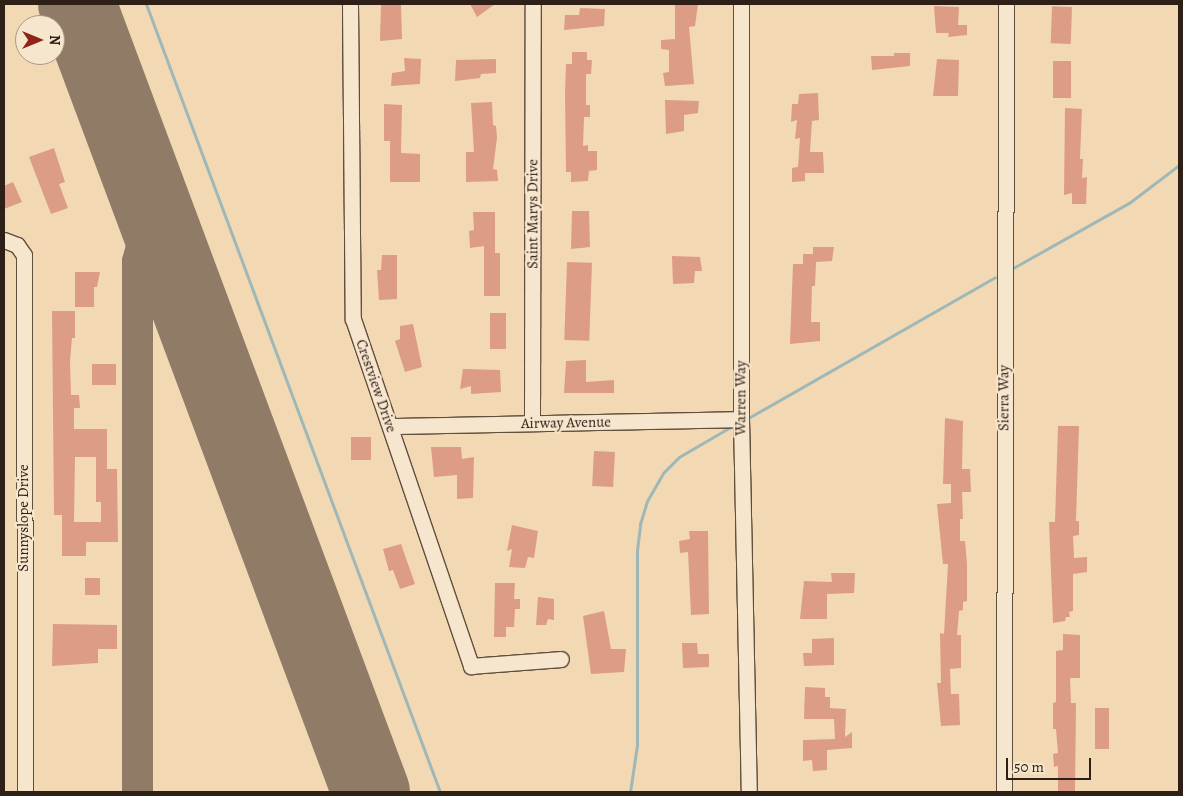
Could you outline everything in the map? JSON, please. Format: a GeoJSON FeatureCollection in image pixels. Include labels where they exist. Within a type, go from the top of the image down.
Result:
{"type":"FeatureCollection","features":[{"type":"Feature","properties":{"kind":"street","name":"Crestview Drive"},"geometry":{"type":"LineString","coordinates":[[350,4],[353,318],[470,666],[561,659]]}},
{"type":"Feature","properties":{"kind":"street","name":"Saint Marys Drive"},"geometry":{"type":"LineString","coordinates":[[532,423],[534,4]]}},
{"type":"Feature","properties":{"kind":"street","name":"Warren Way"},"geometry":{"type":"LineString","coordinates":[[741,4],[741,419],[749,792]]}},
{"type":"Feature","properties":{"kind":"street","name":"Sierra Way"},"geometry":{"type":"LineString","coordinates":[[1004,792],[1006,4]]}},
{"type":"Feature","properties":{"kind":"street","name":"Sunnyslope Drive"},"geometry":{"type":"LineString","coordinates":[[11,243],[24,255],[25,792]]}},
{"type":"Feature","properties":{"kind":"street","name":"Airway Avenue"},"geometry":{"type":"LineString","coordinates":[[390,426],[741,419]]}},
{"type":"Feature","properties":{"kind":"building"},"geometry":{"type":"Polygon","coordinates":[[[381,4],[401,4],[402,39],[380,41],[381,4]]]}},
{"type":"Feature","properties":{"kind":"building"},"geometry":{"type":"Polygon","coordinates":[[[470,4],[495,4],[477,17],[470,4]]]}},
{"type":"Feature","properties":{"kind":"building"},"geometry":{"type":"Polygon","coordinates":[[[675,4],[698,4],[695,26],[689,27],[694,84],[665,86],[663,73],[669,72],[669,50],[661,49],[661,40],[675,39],[675,4]]]}},
{"type":"Feature","properties":{"kind":"building"},"geometry":{"type":"Polygon","coordinates":[[[934,6],[959,7],[958,25],[967,25],[967,35],[948,37],[949,33],[936,33],[934,6]]]}},
{"type":"Feature","properties":{"kind":"building"},"geometry":{"type":"Polygon","coordinates":[[[1052,6],[1072,7],[1071,44],[1051,43],[1052,6]]]}},
{"type":"Feature","properties":{"kind":"building"},"geometry":{"type":"Polygon","coordinates":[[[580,8],[605,9],[604,26],[564,30],[565,15],[579,15],[580,8]]]}},
{"type":"Feature","properties":{"kind":"building"},"geometry":{"type":"Polygon","coordinates":[[[572,52],[587,52],[587,60],[592,60],[591,74],[586,74],[586,105],[590,105],[590,117],[584,117],[583,146],[588,145],[588,151],[597,151],[597,170],[589,171],[588,181],[571,182],[571,172],[566,172],[565,92],[566,64],[572,64],[572,52]]]}},
{"type":"Feature","properties":{"kind":"building"},"geometry":{"type":"Polygon","coordinates":[[[894,53],[910,53],[910,66],[872,70],[871,56],[894,56],[894,53]]]}},
{"type":"Feature","properties":{"kind":"building"},"geometry":{"type":"Polygon","coordinates":[[[404,58],[421,59],[420,84],[391,86],[392,73],[405,71],[404,58]]]}},
{"type":"Feature","properties":{"kind":"building"},"geometry":{"type":"Polygon","coordinates":[[[496,59],[496,73],[481,74],[480,78],[455,81],[456,60],[496,59]]]}},
{"type":"Feature","properties":{"kind":"building"},"geometry":{"type":"Polygon","coordinates":[[[937,59],[959,60],[958,96],[933,96],[937,59]]]}},
{"type":"Feature","properties":{"kind":"building"},"geometry":{"type":"Polygon","coordinates":[[[1053,61],[1071,61],[1071,98],[1053,98],[1053,61]]]}},
{"type":"Feature","properties":{"kind":"building"},"geometry":{"type":"Polygon","coordinates":[[[818,93],[819,120],[812,121],[810,152],[823,152],[824,173],[805,173],[805,181],[792,182],[792,168],[798,167],[800,138],[795,139],[797,120],[791,122],[792,104],[798,104],[799,94],[818,93]]]}},
{"type":"Feature","properties":{"kind":"building"},"geometry":{"type":"Polygon","coordinates":[[[665,100],[699,101],[698,113],[684,115],[684,131],[666,134],[665,100]]]}},
{"type":"Feature","properties":{"kind":"building"},"geometry":{"type":"Polygon","coordinates":[[[492,102],[493,125],[496,126],[497,138],[493,169],[497,170],[498,181],[466,182],[466,152],[474,152],[471,103],[492,102]]]}},
{"type":"Feature","properties":{"kind":"building"},"geometry":{"type":"Polygon","coordinates":[[[384,104],[402,105],[401,153],[420,154],[420,182],[390,182],[390,141],[384,141],[384,104]]]}},
{"type":"Feature","properties":{"kind":"building"},"geometry":{"type":"Polygon","coordinates":[[[1065,108],[1082,109],[1080,159],[1083,159],[1082,178],[1087,177],[1086,204],[1072,204],[1072,193],[1064,195],[1065,108]]]}},
{"type":"Feature","properties":{"kind":"building"},"geometry":{"type":"Polygon","coordinates":[[[54,148],[65,182],[59,184],[68,208],[51,214],[29,157],[54,148]]]}},
{"type":"Feature","properties":{"kind":"building"},"geometry":{"type":"Polygon","coordinates":[[[13,182],[22,202],[4,209],[4,186],[13,182]]]}},
{"type":"Feature","properties":{"kind":"building"},"geometry":{"type":"Polygon","coordinates":[[[572,211],[589,211],[590,247],[571,249],[572,211]]]}},
{"type":"Feature","properties":{"kind":"building"},"geometry":{"type":"Polygon","coordinates":[[[473,212],[495,212],[495,253],[500,253],[500,296],[484,296],[484,246],[470,248],[469,231],[474,230],[473,212]]]}},
{"type":"Feature","properties":{"kind":"building"},"geometry":{"type":"Polygon","coordinates":[[[813,247],[834,247],[832,261],[816,262],[815,286],[812,286],[811,322],[820,322],[820,341],[790,344],[793,264],[803,264],[803,254],[813,254],[813,247]]]}},
{"type":"Feature","properties":{"kind":"building"},"geometry":{"type":"Polygon","coordinates":[[[382,255],[397,255],[397,299],[379,300],[377,270],[381,270],[382,255]]]}},
{"type":"Feature","properties":{"kind":"building"},"geometry":{"type":"Polygon","coordinates":[[[672,256],[700,257],[702,271],[695,271],[694,283],[673,284],[672,256]]]}},
{"type":"Feature","properties":{"kind":"building"},"geometry":{"type":"Polygon","coordinates":[[[567,262],[592,263],[589,341],[564,340],[567,262]]]}},
{"type":"Feature","properties":{"kind":"building"},"geometry":{"type":"Polygon","coordinates":[[[75,272],[100,272],[97,287],[94,287],[94,307],[75,307],[75,272]]]}},
{"type":"Feature","properties":{"kind":"building"},"geometry":{"type":"Polygon","coordinates":[[[52,311],[75,311],[75,338],[72,338],[70,361],[71,395],[79,395],[80,408],[74,408],[74,429],[107,429],[107,469],[117,469],[118,542],[86,542],[86,556],[62,556],[62,515],[54,515],[52,311]],[[75,457],[74,522],[101,522],[101,502],[96,502],[96,457],[75,457]]]}},
{"type":"Feature","properties":{"kind":"building"},"geometry":{"type":"Polygon","coordinates":[[[490,313],[506,313],[506,349],[490,349],[490,313]]]}},
{"type":"Feature","properties":{"kind":"building"},"geometry":{"type":"Polygon","coordinates":[[[413,324],[422,367],[405,372],[395,341],[400,339],[400,326],[413,324]]]}},
{"type":"Feature","properties":{"kind":"building"},"geometry":{"type":"Polygon","coordinates":[[[586,360],[586,382],[614,380],[614,393],[564,393],[566,361],[586,360]]]}},
{"type":"Feature","properties":{"kind":"building"},"geometry":{"type":"Polygon","coordinates":[[[92,364],[116,364],[116,385],[92,385],[92,364]]]}},
{"type":"Feature","properties":{"kind":"building"},"geometry":{"type":"Polygon","coordinates":[[[463,369],[500,370],[501,392],[471,394],[471,386],[460,389],[463,369]]]}},
{"type":"Feature","properties":{"kind":"building"},"geometry":{"type":"Polygon","coordinates":[[[945,418],[963,421],[962,469],[970,469],[971,492],[962,492],[963,519],[960,519],[960,541],[965,541],[967,564],[967,601],[963,602],[963,610],[959,611],[957,635],[961,635],[961,668],[950,669],[951,694],[959,694],[960,725],[941,726],[937,683],[941,683],[940,633],[944,634],[948,564],[943,564],[937,504],[951,503],[951,484],[943,484],[945,418]]]}},
{"type":"Feature","properties":{"kind":"building"},"geometry":{"type":"Polygon","coordinates":[[[1058,426],[1079,426],[1076,521],[1079,521],[1079,535],[1073,536],[1074,558],[1087,557],[1087,572],[1073,574],[1073,611],[1069,612],[1070,617],[1066,617],[1065,621],[1053,623],[1049,522],[1055,522],[1058,426]]]}},
{"type":"Feature","properties":{"kind":"building"},"geometry":{"type":"Polygon","coordinates":[[[351,437],[371,437],[371,460],[351,460],[351,437]]]}},
{"type":"Feature","properties":{"kind":"building"},"geometry":{"type":"Polygon","coordinates":[[[431,447],[461,447],[462,459],[474,457],[473,498],[457,499],[457,475],[434,477],[431,447]]]}},
{"type":"Feature","properties":{"kind":"building"},"geometry":{"type":"Polygon","coordinates":[[[594,451],[615,452],[613,487],[592,486],[594,451]]]}},
{"type":"Feature","properties":{"kind":"building"},"geometry":{"type":"Polygon","coordinates":[[[512,525],[538,531],[534,558],[528,557],[525,568],[509,567],[512,549],[507,551],[512,525]]]}},
{"type":"Feature","properties":{"kind":"building"},"geometry":{"type":"Polygon","coordinates":[[[689,531],[708,531],[709,614],[691,615],[688,552],[680,553],[679,541],[690,539],[689,531]]]}},
{"type":"Feature","properties":{"kind":"building"},"geometry":{"type":"Polygon","coordinates":[[[401,544],[415,584],[400,589],[393,570],[389,571],[383,549],[401,544]]]}},
{"type":"Feature","properties":{"kind":"building"},"geometry":{"type":"Polygon","coordinates":[[[831,573],[855,573],[854,593],[827,594],[827,619],[800,619],[804,581],[832,582],[831,573]]]}},
{"type":"Feature","properties":{"kind":"building"},"geometry":{"type":"Polygon","coordinates":[[[85,578],[100,578],[100,595],[85,595],[85,578]]]}},
{"type":"Feature","properties":{"kind":"building"},"geometry":{"type":"Polygon","coordinates":[[[495,583],[515,583],[514,599],[520,599],[520,609],[515,609],[514,627],[506,627],[506,637],[494,637],[495,583]]]}},
{"type":"Feature","properties":{"kind":"building"},"geometry":{"type":"Polygon","coordinates":[[[538,597],[554,599],[554,620],[548,619],[546,625],[536,625],[538,597]]]}},
{"type":"Feature","properties":{"kind":"building"},"geometry":{"type":"Polygon","coordinates":[[[604,611],[611,649],[626,649],[624,672],[591,674],[583,616],[604,611]]]}},
{"type":"Feature","properties":{"kind":"building"},"geometry":{"type":"Polygon","coordinates":[[[53,624],[117,625],[117,649],[98,649],[98,663],[52,666],[53,624]]]}},
{"type":"Feature","properties":{"kind":"building"},"geometry":{"type":"Polygon","coordinates":[[[1063,634],[1080,635],[1080,678],[1070,678],[1071,703],[1076,703],[1075,792],[1058,792],[1058,766],[1054,767],[1053,754],[1058,753],[1056,729],[1053,729],[1053,703],[1056,702],[1056,651],[1063,650],[1063,634]]]}},
{"type":"Feature","properties":{"kind":"building"},"geometry":{"type":"Polygon","coordinates":[[[834,638],[834,665],[804,666],[803,653],[812,653],[812,639],[834,638]]]}},
{"type":"Feature","properties":{"kind":"building"},"geometry":{"type":"Polygon","coordinates":[[[682,643],[697,643],[698,654],[709,654],[709,667],[683,668],[682,643]]]}},
{"type":"Feature","properties":{"kind":"building"},"geometry":{"type":"Polygon","coordinates":[[[805,687],[825,688],[825,697],[830,697],[830,708],[846,709],[845,737],[852,732],[852,748],[827,750],[827,770],[813,771],[812,760],[803,761],[803,740],[835,739],[834,719],[804,719],[805,687]]]}},
{"type":"Feature","properties":{"kind":"building"},"geometry":{"type":"Polygon","coordinates":[[[1095,708],[1109,708],[1109,749],[1095,749],[1095,708]]]}},
{"type":"Feature","properties":{"kind":"waterway"},"geometry":{"type":"LineString","coordinates":[[146,4],[440,792]]}},
{"type":"Feature","properties":{"kind":"waterway"},"geometry":{"type":"LineString","coordinates":[[1013,268],[1129,203],[1179,165]]}},
{"type":"Feature","properties":{"kind":"waterway"},"geometry":{"type":"LineString","coordinates":[[750,417],[995,277]]}},
{"type":"Feature","properties":{"kind":"waterway"},"geometry":{"type":"LineString","coordinates":[[630,792],[637,745],[637,550],[640,524],[647,501],[663,473],[679,457],[732,426]]}},
{"type":"Feature","properties":{"kind":"taxiway"},"geometry":{"type":"LineString","coordinates":[[137,792],[137,261],[144,234],[160,227]]}},
{"type":"Feature","properties":{"kind":"runway"},"geometry":{"type":"LineString","coordinates":[[77,4],[371,792]]}}]}
